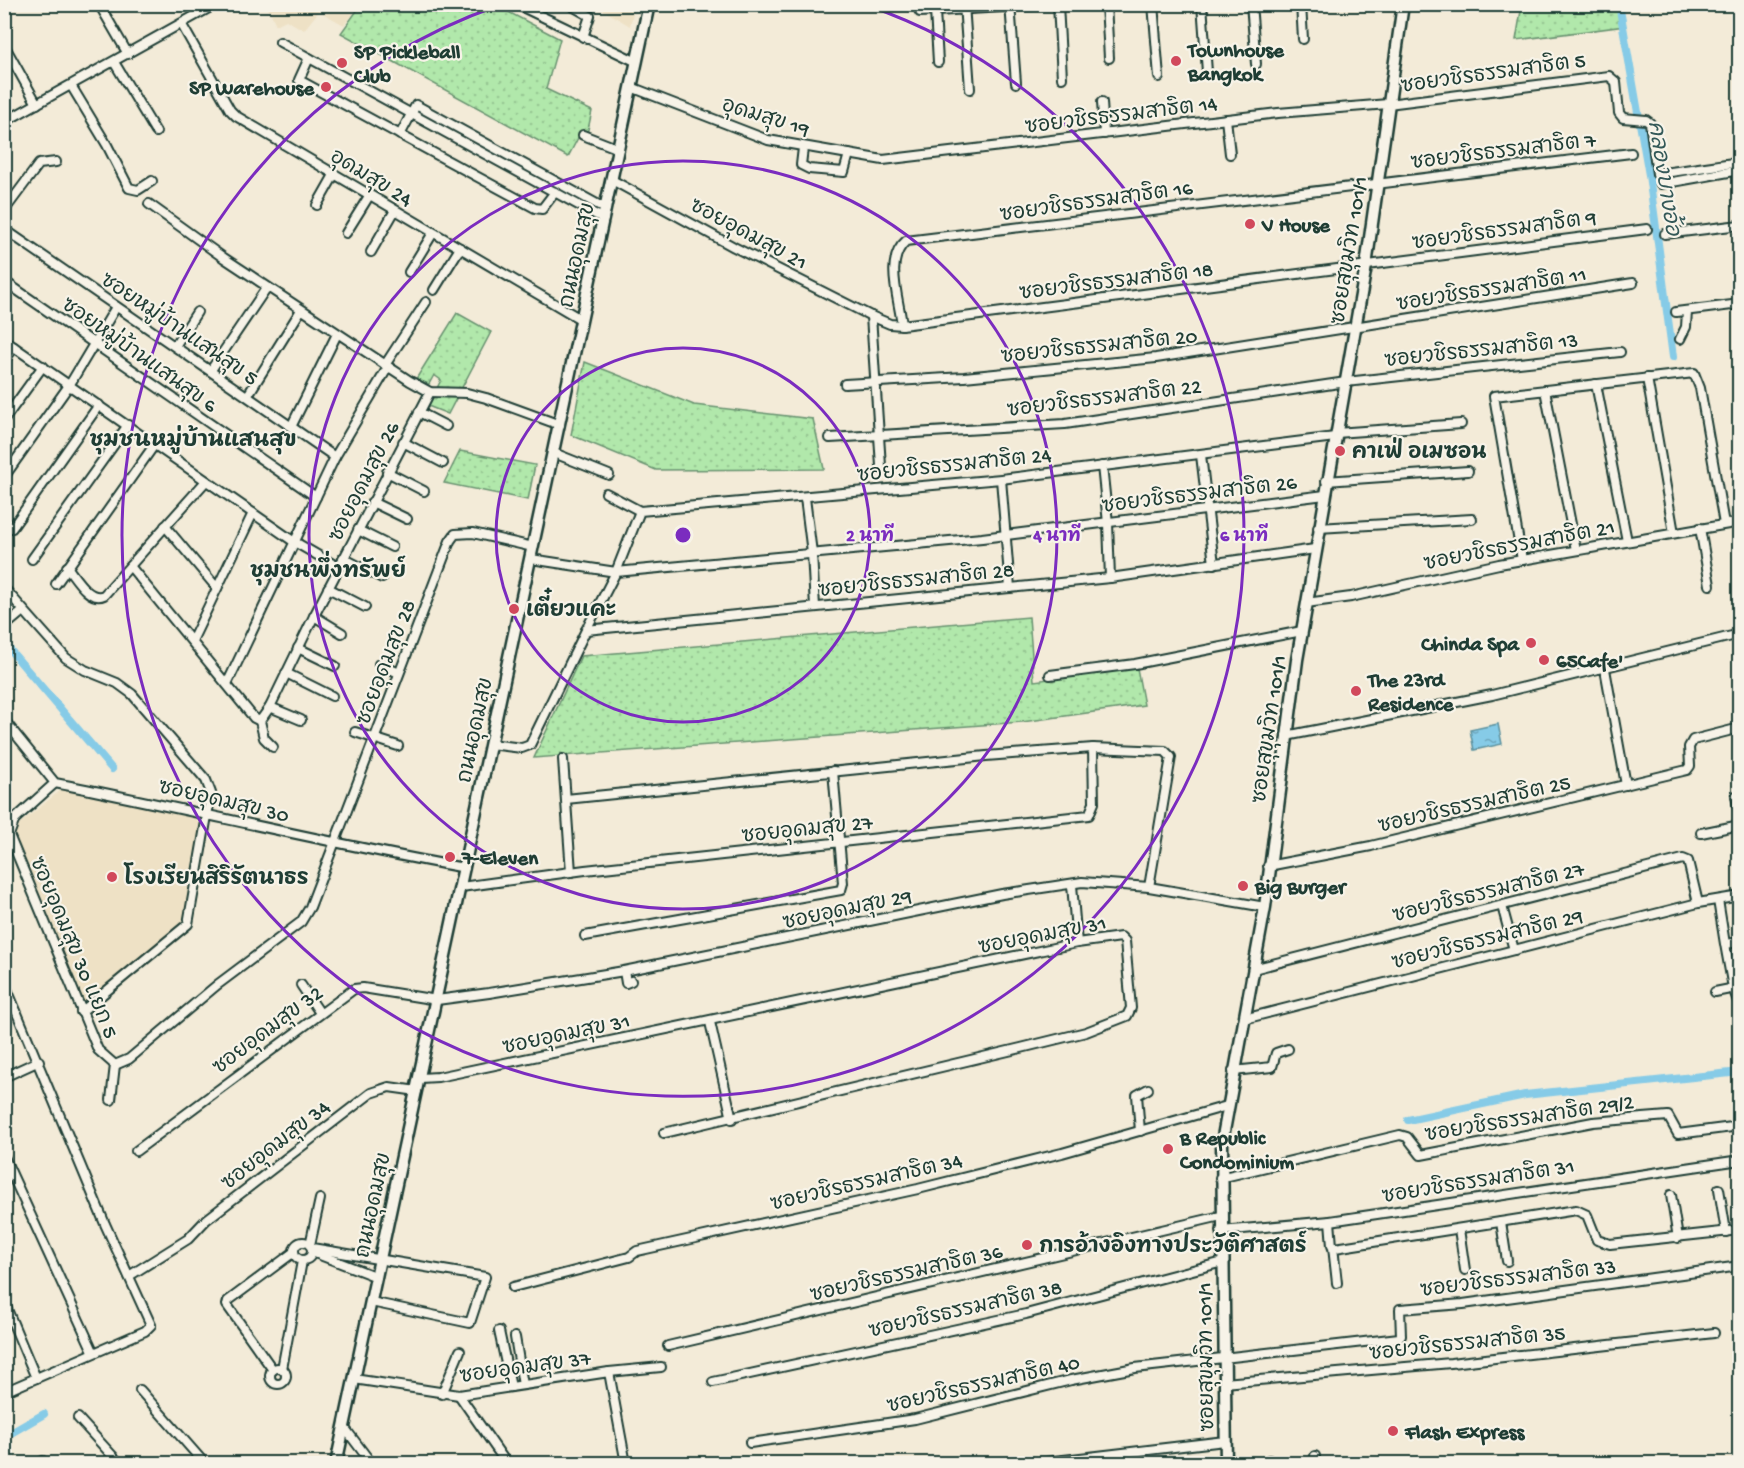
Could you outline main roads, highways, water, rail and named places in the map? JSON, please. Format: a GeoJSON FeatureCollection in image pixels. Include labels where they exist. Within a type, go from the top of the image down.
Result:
{"type":"FeatureCollection","features":[{"type":"Feature","properties":{"kind":"main road","name":"ถนนอุดมสุข"},"geometry":{"type":"LineString","coordinates":[[336,1464],[649,4]]}},
{"type":"Feature","properties":{"kind":"main road","name":"ซอยสุขุมวิท 101/1"},"geometry":{"type":"LineString","coordinates":[[1226,1464],[1220,1178],[1227,1106],[1265,908],[1268,867],[1306,603],[1366,266],[1403,4]]}},
{"type":"Feature","properties":{"kind":"water"},"geometry":{"type":"Polygon","coordinates":[[[1498,724],[1502,744],[1474,750],[1470,730],[1498,724]]]}},
{"type":"Feature","properties":{"kind":"waterway","name":"คลองบางอ้อ"},"geometry":{"type":"LineString","coordinates":[[1619,4],[1649,175],[1673,357]]}},
{"type":"Feature","properties":{"kind":"waterway"},"geometry":{"type":"LineString","coordinates":[[4,643],[112,769]]}},
{"type":"Feature","properties":{"kind":"waterway"},"geometry":{"type":"LineString","coordinates":[[1408,1120],[1525,1095],[1740,1072]]}},
{"type":"Feature","properties":{"kind":"waterway"},"geometry":{"type":"LineString","coordinates":[[4,1437],[44,1414]]}},
{"type":"Feature","properties":{"kind":"place","name":"Townhouse Bangkok"},"geometry":{"type":"Point","coordinates":[1176,61]}},
{"type":"Feature","properties":{"kind":"place","name":"SP Pickleball Club"},"geometry":{"type":"Point","coordinates":[342,63]}},
{"type":"Feature","properties":{"kind":"place","name":"SP Warehouse"},"geometry":{"type":"Point","coordinates":[326,87]}},
{"type":"Feature","properties":{"kind":"place","name":"V House"},"geometry":{"type":"Point","coordinates":[1250,224]}},
{"type":"Feature","properties":{"kind":"place","name":"คาเฟ่ อเมซอน"},"geometry":{"type":"Point","coordinates":[1340,451]}},
{"type":"Feature","properties":{"kind":"place","name":"เตี๋ยวแคะ"},"geometry":{"type":"Point","coordinates":[514,609]}},
{"type":"Feature","properties":{"kind":"place","name":"Chinda Spa"},"geometry":{"type":"Point","coordinates":[1531,643]}},
{"type":"Feature","properties":{"kind":"place","name":"65Cafe'"},"geometry":{"type":"Point","coordinates":[1544,660]}},
{"type":"Feature","properties":{"kind":"place","name":"The 23rd Residence"},"geometry":{"type":"Point","coordinates":[1356,691]}},
{"type":"Feature","properties":{"kind":"place","name":"7-Eleven"},"geometry":{"type":"Point","coordinates":[450,857]}},
{"type":"Feature","properties":{"kind":"place","name":"โรงเรียนสิริรัตนาธร"},"geometry":{"type":"Point","coordinates":[112,877]}},
{"type":"Feature","properties":{"kind":"place","name":"Big Burger"},"geometry":{"type":"Point","coordinates":[1243,886]}},
{"type":"Feature","properties":{"kind":"place","name":"B Republic Condominium"},"geometry":{"type":"Point","coordinates":[1168,1149]}},
{"type":"Feature","properties":{"kind":"place","name":"การอ้างอิงทางประวัติศาสตร์"},"geometry":{"type":"Point","coordinates":[1027,1245]}},
{"type":"Feature","properties":{"kind":"place","name":"Flash Express"},"geometry":{"type":"Point","coordinates":[1393,1431]}},
{"type":"Feature","properties":{"kind":"district","name":"ชุมชนหมู่บ้านแสนสุข"},"geometry":{"type":"Point","coordinates":[193,438]}},
{"type":"Feature","properties":{"kind":"district","name":"ชุมชนพึ่งทรัพย์"},"geometry":{"type":"Point","coordinates":[328,569]}}]}
